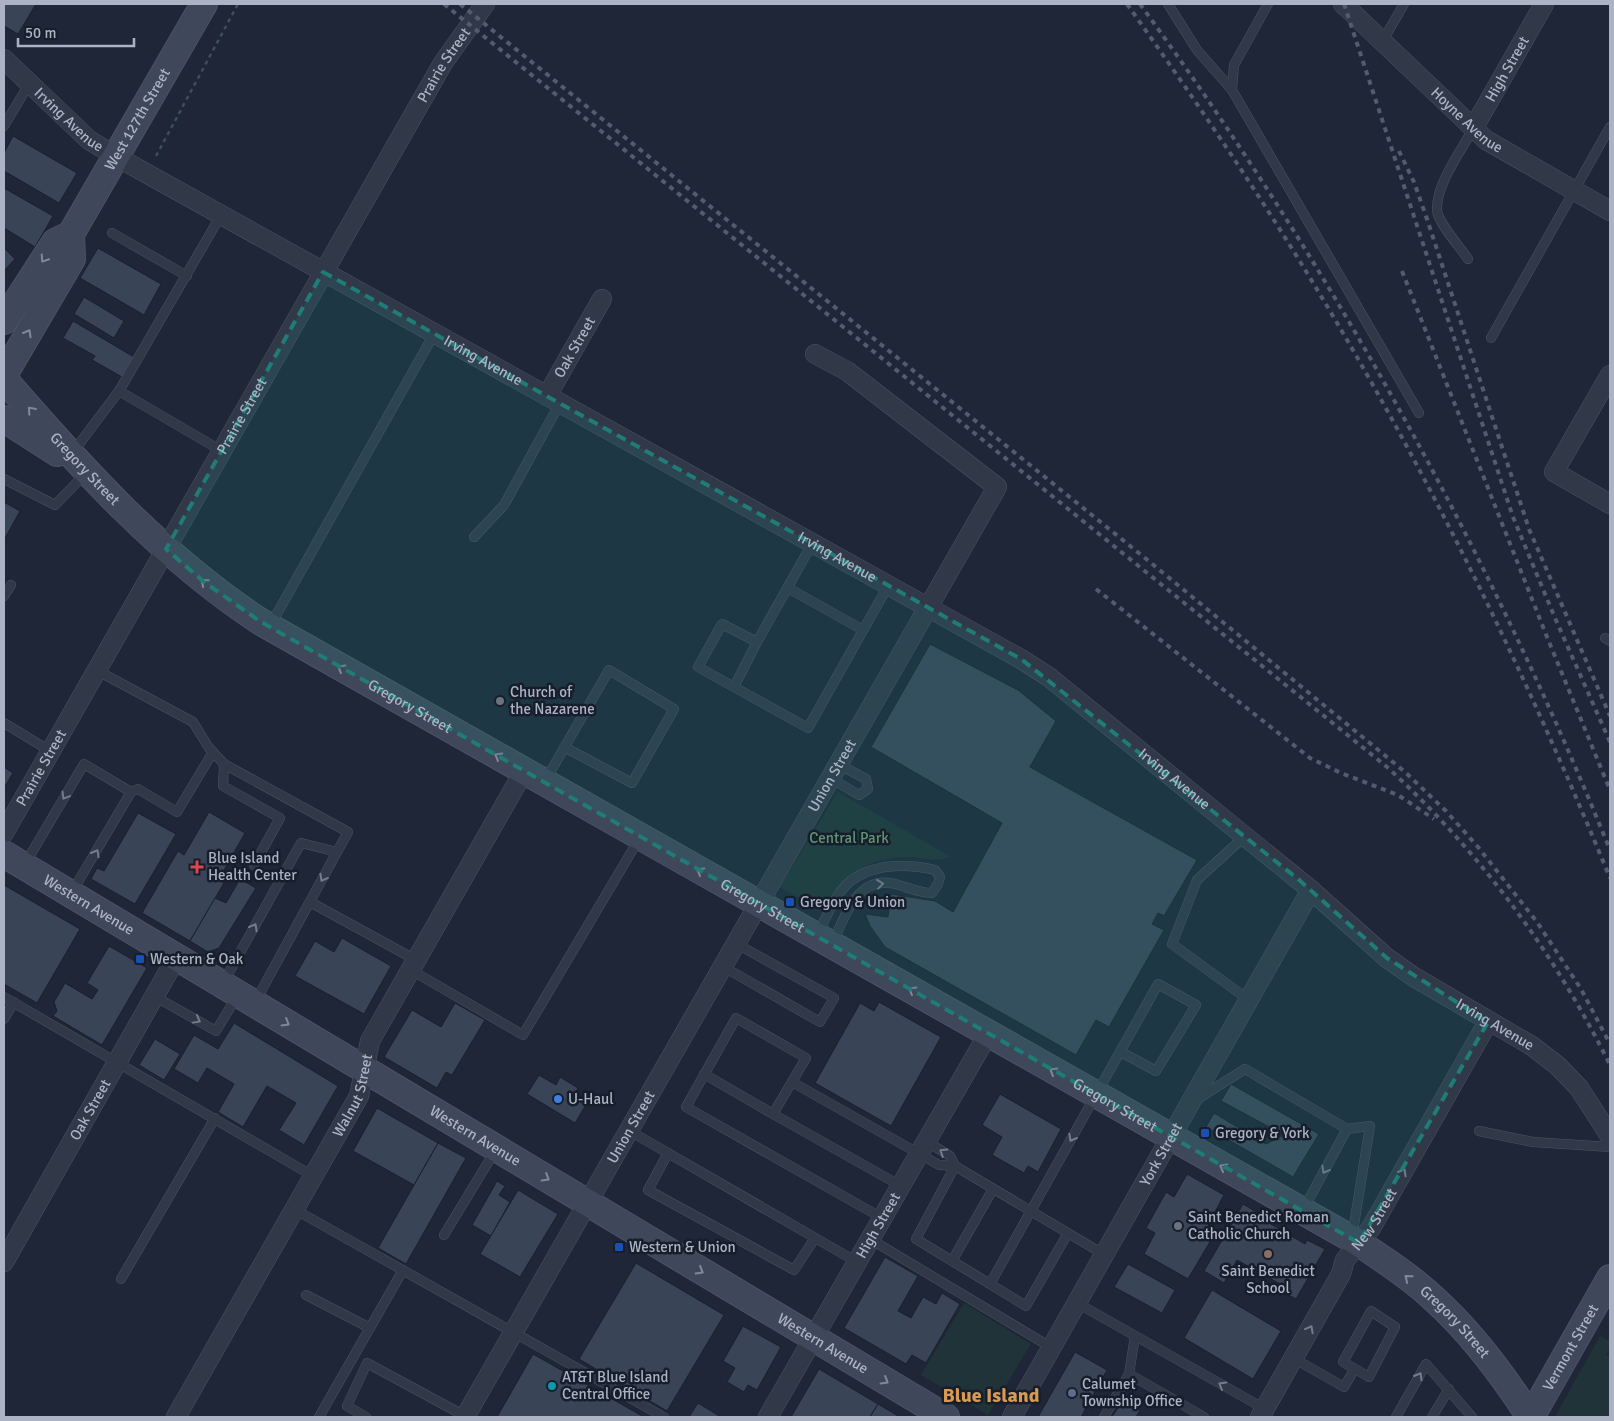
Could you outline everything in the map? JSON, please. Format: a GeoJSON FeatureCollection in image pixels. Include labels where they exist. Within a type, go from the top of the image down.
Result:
{"type":"FeatureCollection","features":[{"type":"Feature","properties":{"kind":"main road","name":"West 127th Street"},"geometry":{"type":"LineString","coordinates":[[4,321],[55,242],[71,234],[204,4]]}},
{"type":"Feature","properties":{"kind":"main road"},"geometry":{"type":"LineString","coordinates":[[4,377],[72,259],[71,234]]}},
{"type":"Feature","properties":{"kind":"main road","name":"Gregory Street"},"geometry":{"type":"LineString","coordinates":[[4,377],[80,463],[166,548],[204,582],[270,627],[1355,1241],[1399,1270],[1433,1297],[1462,1327],[1513,1392],[1530,1417]]}},
{"type":"Feature","properties":{"kind":"main road"},"geometry":{"type":"LineString","coordinates":[[4,419],[80,463]]}},
{"type":"Feature","properties":{"kind":"main road","name":"Western Avenue"},"geometry":{"type":"LineString","coordinates":[[14,860],[946,1417]]}},
{"type":"Feature","properties":{"kind":"main road","name":"Vermont Street"},"geometry":{"type":"LineString","coordinates":[[1530,1417],[1610,1278]]}},
{"type":"Feature","properties":{"kind":"street","name":"Prairie Street"},"geometry":{"type":"LineString","coordinates":[[4,832],[442,63],[485,4]]}},
{"type":"Feature","properties":{"kind":"street","name":"Hoyne Avenue"},"geometry":{"type":"LineString","coordinates":[[1343,4],[1486,140],[1610,211]]}},
{"type":"Feature","properties":{"kind":"street","name":"High Street"},"geometry":{"type":"LineString","coordinates":[[1473,129],[1544,4]]}},
{"type":"Feature","properties":{"kind":"street","name":"Irving Avenue"},"geometry":{"type":"LineString","coordinates":[[4,60],[89,140],[117,157],[1021,659],[1049,678],[1245,836],[1311,890],[1387,958],[1488,1022],[1532,1046],[1558,1066],[1579,1088],[1610,1136]]}},
{"type":"Feature","properties":{"kind":"street","name":"Oak Street"},"geometry":{"type":"LineString","coordinates":[[554,400],[602,299]]}},
{"type":"Feature","properties":{"kind":"street","name":"Union Street"},"geometry":{"type":"LineString","coordinates":[[465,1417],[996,487],[847,371],[815,354]]}},
{"type":"Feature","properties":{"kind":"street"},"geometry":{"type":"LineString","coordinates":[[1610,375],[1554,472],[1610,504]]}},
{"type":"Feature","properties":{"kind":"street","name":"Walnut Street"},"geometry":{"type":"LineString","coordinates":[[176,1417],[359,1096],[370,1041],[413,965],[534,777]]}},
{"type":"Feature","properties":{"kind":"street","name":"York Street"},"geometry":{"type":"LineString","coordinates":[[1012,1417],[1172,1139],[1311,890]]}},
{"type":"Feature","properties":{"kind":"street","name":"Oak Street"},"geometry":{"type":"LineString","coordinates":[[4,1262],[176,958]]}},
{"type":"Feature","properties":{"kind":"street","name":"New Street"},"geometry":{"type":"LineString","coordinates":[[1262,1413],[1340,1274],[1355,1241],[1371,1228],[1488,1022]]}},
{"type":"Feature","properties":{"kind":"street","name":"High Street"},"geometry":{"type":"LineString","coordinates":[[768,1417],[988,1034]]}},
{"type":"Feature","properties":{"kind":"lane"},"geometry":{"type":"LineString","coordinates":[[1168,4],[1198,50],[1232,90],[1419,413]]}},
{"type":"Feature","properties":{"kind":"lane"},"geometry":{"type":"LineString","coordinates":[[1232,90],[1234,65],[1268,4]]}},
{"type":"Feature","properties":{"kind":"lane"},"geometry":{"type":"LineString","coordinates":[[1382,42],[1404,4]]}},
{"type":"Feature","properties":{"kind":"lane"},"geometry":{"type":"LineString","coordinates":[[4,126],[29,84]]}},
{"type":"Feature","properties":{"kind":"lane"},"geometry":{"type":"LineString","coordinates":[[1491,338],[1610,127]]}},
{"type":"Feature","properties":{"kind":"lane","name":"High Street"},"geometry":{"type":"LineString","coordinates":[[1468,259],[1446,228],[1437,211],[1440,188],[1473,129]]}},
{"type":"Feature","properties":{"kind":"lane"},"geometry":{"type":"LineString","coordinates":[[4,479],[55,505],[221,215]]}},
{"type":"Feature","properties":{"kind":"lane"},"geometry":{"type":"LineString","coordinates":[[112,233],[187,276]]}},
{"type":"Feature","properties":{"kind":"lane"},"geometry":{"type":"LineString","coordinates":[[270,627],[434,334]]}},
{"type":"Feature","properties":{"kind":"lane"},"geometry":{"type":"LineString","coordinates":[[119,391],[222,451]]}},
{"type":"Feature","properties":{"kind":"lane"},"geometry":{"type":"LineString","coordinates":[[474,536],[504,505],[554,400]]}},
{"type":"Feature","properties":{"kind":"lane"},"geometry":{"type":"LineString","coordinates":[[734,687],[812,544]]}},
{"type":"Feature","properties":{"kind":"lane"},"geometry":{"type":"LineString","coordinates":[[4,596],[10,585]]}},
{"type":"Feature","properties":{"kind":"lane"},"geometry":{"type":"LineString","coordinates":[[757,642],[722,624],[698,667],[808,728],[888,586]]}},
{"type":"Feature","properties":{"kind":"lane"},"geometry":{"type":"LineString","coordinates":[[788,588],[863,630]]}},
{"type":"Feature","properties":{"kind":"lane"},"geometry":{"type":"LineString","coordinates":[[96,670],[193,722],[213,752],[224,764],[348,832],[310,902],[238,994],[216,1031],[154,996]]}},
{"type":"Feature","properties":{"kind":"lane"},"geometry":{"type":"LineString","coordinates":[[534,777],[564,747],[609,670],[674,709],[632,783],[564,747]]}},
{"type":"Feature","properties":{"kind":"lane"},"geometry":{"type":"LineString","coordinates":[[4,723],[50,751]]}},
{"type":"Feature","properties":{"kind":"lane"},"geometry":{"type":"LineString","coordinates":[[71,895],[131,792],[138,789],[177,812],[213,752]]}},
{"type":"Feature","properties":{"kind":"lane"},"geometry":{"type":"LineString","coordinates":[[14,860],[84,764],[131,792]]}},
{"type":"Feature","properties":{"kind":"lane"},"geometry":{"type":"LineString","coordinates":[[224,764],[223,786],[280,818],[254,864]]}},
{"type":"Feature","properties":{"kind":"lane"},"geometry":{"type":"LineString","coordinates":[[1245,836],[1196,880],[1172,944],[1249,1000]]}},
{"type":"Feature","properties":{"kind":"lane"},"geometry":{"type":"LineString","coordinates":[[310,902],[523,1034],[640,837]]}},
{"type":"Feature","properties":{"kind":"lane"},"geometry":{"type":"LineString","coordinates":[[238,994],[301,843],[337,852]]}},
{"type":"Feature","properties":{"kind":"lane"},"geometry":{"type":"LineString","coordinates":[[896,866],[921,866],[935,870],[940,876],[938,884],[932,893],[923,893],[891,883],[876,883],[866,887],[852,902],[836,938],[826,941],[835,899],[856,875],[870,870],[896,866]]}},
{"type":"Feature","properties":{"kind":"lane"},"geometry":{"type":"LineString","coordinates":[[722,966],[820,1022],[834,998],[735,943]]}},
{"type":"Feature","properties":{"kind":"lane"},"geometry":{"type":"LineString","coordinates":[[990,1284],[1158,984],[1196,1005],[1156,1071],[1120,1052]]}},
{"type":"Feature","properties":{"kind":"lane"},"geometry":{"type":"LineString","coordinates":[[4,997],[313,1176]]}},
{"type":"Feature","properties":{"kind":"lane"},"geometry":{"type":"LineString","coordinates":[[4,1019],[14,1002]]}},
{"type":"Feature","properties":{"kind":"lane"},"geometry":{"type":"LineString","coordinates":[[773,1114],[806,1058],[736,1018],[686,1107],[882,1218]]}},
{"type":"Feature","properties":{"kind":"lane"},"geometry":{"type":"LineString","coordinates":[[1192,1103],[1245,1069],[1347,1129],[1370,1126],[1355,1241]]}},
{"type":"Feature","properties":{"kind":"lane"},"geometry":{"type":"LineString","coordinates":[[704,1074],[900,1186]]}},
{"type":"Feature","properties":{"kind":"lane"},"geometry":{"type":"LineString","coordinates":[[792,1082],[922,1148],[950,1156],[955,1166]]}},
{"type":"Feature","properties":{"kind":"lane"},"geometry":{"type":"LineString","coordinates":[[121,1279],[215,1118]]}},
{"type":"Feature","properties":{"kind":"lane"},"geometry":{"type":"LineString","coordinates":[[1302,1211],[1347,1129]]}},
{"type":"Feature","properties":{"kind":"lane"},"geometry":{"type":"LineString","coordinates":[[628,1130],[857,1262]]}},
{"type":"Feature","properties":{"kind":"lane"},"geometry":{"type":"LineString","coordinates":[[1479,1131],[1533,1142],[1610,1147]]}},
{"type":"Feature","properties":{"kind":"lane"},"geometry":{"type":"LineString","coordinates":[[922,1148],[939,1165],[955,1166],[1105,1255]]}},
{"type":"Feature","properties":{"kind":"lane"},"geometry":{"type":"LineString","coordinates":[[444,1235],[496,1149]]}},
{"type":"Feature","properties":{"kind":"lane"},"geometry":{"type":"LineString","coordinates":[[668,1153],[648,1190],[794,1270],[815,1238]]}},
{"type":"Feature","properties":{"kind":"lane"},"geometry":{"type":"LineString","coordinates":[[955,1166],[916,1239],[1026,1306],[1068,1233]]}},
{"type":"Feature","properties":{"kind":"lane"},"geometry":{"type":"LineString","coordinates":[[952,1261],[993,1189]]}},
{"type":"Feature","properties":{"kind":"lane"},"geometry":{"type":"LineString","coordinates":[[294,1209],[664,1417]]}},
{"type":"Feature","properties":{"kind":"lane"},"geometry":{"type":"LineString","coordinates":[[870,1239],[1052,1348]]}},
{"type":"Feature","properties":{"kind":"lane"},"geometry":{"type":"LineString","coordinates":[[319,1417],[403,1270]]}},
{"type":"Feature","properties":{"kind":"lane"},"geometry":{"type":"LineString","coordinates":[[306,1296],[370,1328]]}},
{"type":"Feature","properties":{"kind":"lane"},"geometry":{"type":"LineString","coordinates":[[1077,1303],[1262,1413]]}},
{"type":"Feature","properties":{"kind":"lane"},"geometry":{"type":"LineString","coordinates":[[1371,1311],[1395,1327],[1369,1377],[1354,1370],[1343,1362],[1371,1311]]}},
{"type":"Feature","properties":{"kind":"lane"},"geometry":{"type":"LineString","coordinates":[[1104,1417],[1129,1374],[1135,1336]]}},
{"type":"Feature","properties":{"kind":"lane"},"geometry":{"type":"LineString","coordinates":[[1293,1358],[1344,1387],[1354,1370]]}},
{"type":"Feature","properties":{"kind":"lane"},"geometry":{"type":"LineString","coordinates":[[366,1417],[347,1406],[367,1363],[465,1417]]}},
{"type":"Feature","properties":{"kind":"lane"},"geometry":{"type":"LineString","coordinates":[[1396,1417],[1426,1364],[1472,1417]]}},
{"type":"Feature","properties":{"kind":"lane"},"geometry":{"type":"LineString","coordinates":[[1129,1374],[1204,1417]]}},
{"type":"Feature","properties":{"kind":"lane"},"geometry":{"type":"LineString","coordinates":[[1432,1417],[1449,1389]]}},
{"type":"Feature","properties":{"kind":"path"},"geometry":{"type":"LineString","coordinates":[[156,156],[238,4]]}},
{"type":"Feature","properties":{"kind":"highlighted area"},"geometry":{"type":"Polygon","coordinates":[[[323,272],[1021,659],[1298,879],[1387,958],[1488,1022],[1359,1243],[261,622],[204,582],[166,549],[323,272]]]}},
{"type":"Feature","properties":{"kind":"green space","name":"Central Park"},"geometry":{"type":"Polygon","coordinates":[[[838,792],[951,857],[933,860],[915,857],[894,858],[880,860],[868,865],[858,871],[839,888],[823,911],[780,887],[838,792]]]}},
{"type":"Feature","properties":{"kind":"green space"},"geometry":{"type":"Polygon","coordinates":[[[964,1303],[1031,1344],[988,1415],[921,1375],[964,1303]]]}},
{"type":"Feature","properties":{"kind":"green space"},"geometry":{"type":"Polygon","coordinates":[[[1600,1336],[1610,1341],[1610,1348],[1606,1355],[1610,1357],[1610,1417],[1555,1417],[1600,1336]]]}},
{"type":"Feature","properties":{"kind":"building"},"geometry":{"type":"Polygon","coordinates":[[[4,4],[36,4],[18,34],[4,26],[4,4]]]}},
{"type":"Feature","properties":{"kind":"building"},"geometry":{"type":"Polygon","coordinates":[[[13,136],[77,173],[59,203],[4,171],[4,153],[13,136]]]}},
{"type":"Feature","properties":{"kind":"building"},"geometry":{"type":"Polygon","coordinates":[[[4,188],[53,216],[35,247],[4,228],[4,188]]]}},
{"type":"Feature","properties":{"kind":"building"},"geometry":{"type":"Polygon","coordinates":[[[4,248],[15,259],[4,271],[4,248]]]}},
{"type":"Feature","properties":{"kind":"building"},"geometry":{"type":"Polygon","coordinates":[[[98,248],[161,284],[144,315],[80,278],[98,248]]]}},
{"type":"Feature","properties":{"kind":"building"},"geometry":{"type":"Polygon","coordinates":[[[84,297],[124,321],[114,338],[74,314],[84,297]]]}},
{"type":"Feature","properties":{"kind":"building"},"geometry":{"type":"Polygon","coordinates":[[[73,321],[134,357],[122,377],[92,360],[95,356],[63,338],[73,321]]]}},
{"type":"Feature","properties":{"kind":"building"},"geometry":{"type":"Polygon","coordinates":[[[4,502],[20,511],[4,540],[4,502]]]}},
{"type":"Feature","properties":{"kind":"building"},"geometry":{"type":"Polygon","coordinates":[[[930,644],[1018,690],[1056,721],[1030,767],[1197,860],[1164,916],[1158,913],[1152,924],[1164,930],[1109,1027],[1096,1020],[1076,1055],[885,947],[870,926],[865,914],[888,917],[891,894],[935,901],[953,912],[1002,823],[871,747],[930,644]]]}},
{"type":"Feature","properties":{"kind":"building"},"geometry":{"type":"Polygon","coordinates":[[[4,767],[13,773],[4,788],[4,767]]]}},
{"type":"Feature","properties":{"kind":"building","name":"Blue Island Health Center"},"geometry":{"type":"Polygon","coordinates":[[[209,812],[245,833],[219,879],[224,883],[190,941],[142,913],[178,851],[184,855],[209,812]]]}},
{"type":"Feature","properties":{"kind":"building"},"geometry":{"type":"Polygon","coordinates":[[[138,813],[176,834],[135,904],[91,879],[97,868],[104,871],[138,813]]]}},
{"type":"Feature","properties":{"kind":"building"},"geometry":{"type":"Polygon","coordinates":[[[240,879],[256,888],[219,948],[208,952],[190,941],[215,898],[226,903],[240,879]]]}},
{"type":"Feature","properties":{"kind":"building"},"geometry":{"type":"Polygon","coordinates":[[[4,885],[80,929],[37,1003],[4,984],[4,885]]]}},
{"type":"Feature","properties":{"kind":"building"},"geometry":{"type":"Polygon","coordinates":[[[342,938],[391,966],[364,1014],[295,976],[315,941],[334,952],[342,938]]]}},
{"type":"Feature","properties":{"kind":"building"},"geometry":{"type":"Polygon","coordinates":[[[109,946],[147,968],[102,1045],[53,1016],[57,1011],[54,1002],[65,983],[92,999],[98,990],[87,983],[109,946]]]}},
{"type":"Feature","properties":{"kind":"building"},"geometry":{"type":"Polygon","coordinates":[[[879,1002],[941,1037],[891,1126],[815,1083],[860,1003],[874,1011],[879,1002]]]}},
{"type":"Feature","properties":{"kind":"building"},"geometry":{"type":"Polygon","coordinates":[[[455,1003],[485,1020],[452,1075],[446,1072],[437,1088],[384,1057],[412,1010],[441,1027],[455,1003]]]}},
{"type":"Feature","properties":{"kind":"building"},"geometry":{"type":"Polygon","coordinates":[[[234,1023],[338,1086],[304,1145],[279,1130],[296,1103],[267,1086],[243,1127],[218,1112],[234,1084],[207,1068],[198,1083],[174,1069],[194,1035],[218,1049],[234,1023]]]}},
{"type":"Feature","properties":{"kind":"building"},"geometry":{"type":"Polygon","coordinates":[[[155,1039],[180,1054],[164,1080],[139,1065],[155,1039]]]}},
{"type":"Feature","properties":{"kind":"building","name":"U-Haul"},"geometry":{"type":"Polygon","coordinates":[[[539,1075],[556,1085],[560,1077],[578,1088],[574,1095],[587,1103],[575,1123],[527,1094],[539,1075]]]}},
{"type":"Feature","properties":{"kind":"building"},"geometry":{"type":"Polygon","coordinates":[[[1231,1084],[1319,1134],[1293,1177],[1206,1127],[1214,1113],[1266,1144],[1284,1135],[1221,1101],[1231,1084]]]}},
{"type":"Feature","properties":{"kind":"building"},"geometry":{"type":"Polygon","coordinates":[[[1000,1094],[1061,1129],[1038,1172],[1028,1166],[1024,1173],[992,1155],[1002,1137],[982,1125],[1000,1094]]]}},
{"type":"Feature","properties":{"kind":"building"},"geometry":{"type":"Polygon","coordinates":[[[377,1108],[438,1143],[414,1185],[353,1151],[377,1108]]]}},
{"type":"Feature","properties":{"kind":"building"},"geometry":{"type":"Polygon","coordinates":[[[438,1143],[466,1158],[406,1264],[378,1248],[438,1143]]]}},
{"type":"Feature","properties":{"kind":"building","name":"Saint Benedict Roman Catholic Church"},"geometry":{"type":"Polygon","coordinates":[[[1187,1174],[1224,1195],[1208,1225],[1217,1230],[1188,1279],[1144,1254],[1155,1233],[1146,1228],[1166,1192],[1174,1197],[1187,1174]]]}},
{"type":"Feature","properties":{"kind":"building"},"geometry":{"type":"Polygon","coordinates":[[[497,1181],[505,1186],[499,1195],[510,1202],[491,1236],[472,1225],[497,1181]]]}},
{"type":"Feature","properties":{"kind":"building"},"geometry":{"type":"Polygon","coordinates":[[[518,1190],[558,1214],[520,1277],[480,1254],[518,1190]]]}},
{"type":"Feature","properties":{"kind":"building","name":"Saint Benedict School"},"geometry":{"type":"Polygon","coordinates":[[[1243,1204],[1260,1214],[1259,1217],[1305,1244],[1307,1240],[1325,1249],[1296,1299],[1277,1289],[1280,1284],[1237,1260],[1224,1283],[1204,1271],[1243,1204]]]}},
{"type":"Feature","properties":{"kind":"building"},"geometry":{"type":"Polygon","coordinates":[[[885,1257],[918,1276],[898,1311],[911,1318],[923,1297],[936,1304],[942,1293],[960,1304],[926,1363],[912,1355],[906,1364],[844,1328],[885,1257]]]}},
{"type":"Feature","properties":{"kind":"building"},"geometry":{"type":"Polygon","coordinates":[[[636,1263],[724,1315],[667,1411],[579,1359],[636,1263]]]}},
{"type":"Feature","properties":{"kind":"building"},"geometry":{"type":"Polygon","coordinates":[[[1128,1264],[1175,1290],[1162,1313],[1114,1287],[1128,1264]]]}},
{"type":"Feature","properties":{"kind":"building"},"geometry":{"type":"Polygon","coordinates":[[[1212,1290],[1281,1331],[1253,1379],[1184,1338],[1212,1290]]]}},
{"type":"Feature","properties":{"kind":"building"},"geometry":{"type":"Polygon","coordinates":[[[743,1326],[781,1347],[757,1390],[748,1385],[744,1392],[727,1382],[735,1368],[723,1361],[743,1326]]]}},
{"type":"Feature","properties":{"kind":"building","name":"Calumet Township Office"},"geometry":{"type":"Polygon","coordinates":[[[1075,1352],[1107,1370],[1081,1417],[1038,1417],[1075,1352]]]}},
{"type":"Feature","properties":{"kind":"building","name":"AT&T Blue Island Central Office"},"geometry":{"type":"Polygon","coordinates":[[[533,1354],[644,1417],[497,1417],[533,1354]]]}},
{"type":"Feature","properties":{"kind":"building"},"geometry":{"type":"Polygon","coordinates":[[[819,1369],[878,1404],[870,1417],[791,1417],[819,1369]]]}},
{"type":"Feature","properties":{"kind":"building"},"geometry":{"type":"Polygon","coordinates":[[[1123,1400],[1140,1410],[1136,1417],[1112,1417],[1123,1400]]]}},
{"type":"Feature","properties":{"kind":"building"},"geometry":{"type":"Polygon","coordinates":[[[698,1403],[721,1417],[689,1417],[698,1403]]]}},
{"type":"Feature","properties":{"kind":"building"},"geometry":{"type":"Polygon","coordinates":[[[878,1404],[900,1417],[870,1417],[878,1404]]]}},
{"type":"Feature","properties":{"kind":"railway"},"geometry":{"type":"LineString","coordinates":[[444,4],[1387,767],[1453,834],[1484,869],[1512,906],[1565,983],[1610,1065]]}},
{"type":"Feature","properties":{"kind":"railway"},"geometry":{"type":"LineString","coordinates":[[460,4],[1145,558],[1405,772],[1446,811],[1478,847],[1537,922],[1581,989],[1610,1044]]}},
{"type":"Feature","properties":{"kind":"railway"},"geometry":{"type":"LineString","coordinates":[[1127,4],[1204,114],[1277,225],[1324,301],[1404,441],[1442,512],[1513,657],[1610,878]]}},
{"type":"Feature","properties":{"kind":"railway"},"geometry":{"type":"LineString","coordinates":[[1140,4],[1210,103],[1277,204],[1401,412],[1458,519],[1512,628],[1563,738],[1610,850]]}},
{"type":"Feature","properties":{"kind":"railway"},"geometry":{"type":"LineString","coordinates":[[1344,4],[1513,517],[1610,742]]}},
{"type":"Feature","properties":{"kind":"railway"},"geometry":{"type":"LineString","coordinates":[[1399,151],[1414,182],[1427,219],[1529,529],[1610,716]]}},
{"type":"Feature","properties":{"kind":"railway"},"geometry":{"type":"LineString","coordinates":[[1402,271],[1547,637],[1610,790]]}},
{"type":"Feature","properties":{"kind":"railway"},"geometry":{"type":"LineString","coordinates":[[1096,589],[1310,758],[1341,773],[1398,795],[1434,819]]}},
{"type":"Feature","properties":{"kind":"place","name":"Church of the Nazarene"},"geometry":{"type":"Point","coordinates":[500,701]}},
{"type":"Feature","properties":{"kind":"place","name":"Blue Island Health Center"},"geometry":{"type":"Point","coordinates":[197,867]}},
{"type":"Feature","properties":{"kind":"place","name":"Gregory & Union"},"geometry":{"type":"Point","coordinates":[790,902]}},
{"type":"Feature","properties":{"kind":"place","name":"Western & Oak"},"geometry":{"type":"Point","coordinates":[140,959]}},
{"type":"Feature","properties":{"kind":"place","name":"U-Haul"},"geometry":{"type":"Point","coordinates":[558,1099]}},
{"type":"Feature","properties":{"kind":"place","name":"Gregory & York"},"geometry":{"type":"Point","coordinates":[1205,1133]}},
{"type":"Feature","properties":{"kind":"place","name":"Saint Benedict Roman Catholic Church"},"geometry":{"type":"Point","coordinates":[1178,1226]}},
{"type":"Feature","properties":{"kind":"place","name":"Western & Union"},"geometry":{"type":"Point","coordinates":[619,1247]}},
{"type":"Feature","properties":{"kind":"place","name":"Saint Benedict School"},"geometry":{"type":"Point","coordinates":[1268,1254]}},
{"type":"Feature","properties":{"kind":"place","name":"AT&T Blue Island Central Office"},"geometry":{"type":"Point","coordinates":[552,1386]}},
{"type":"Feature","properties":{"kind":"place","name":"Calumet Township Office"},"geometry":{"type":"Point","coordinates":[1072,1393]}},
{"type":"Feature","properties":{"kind":"district","name":"Blue Island"},"geometry":{"type":"Point","coordinates":[991,1395]}}]}
